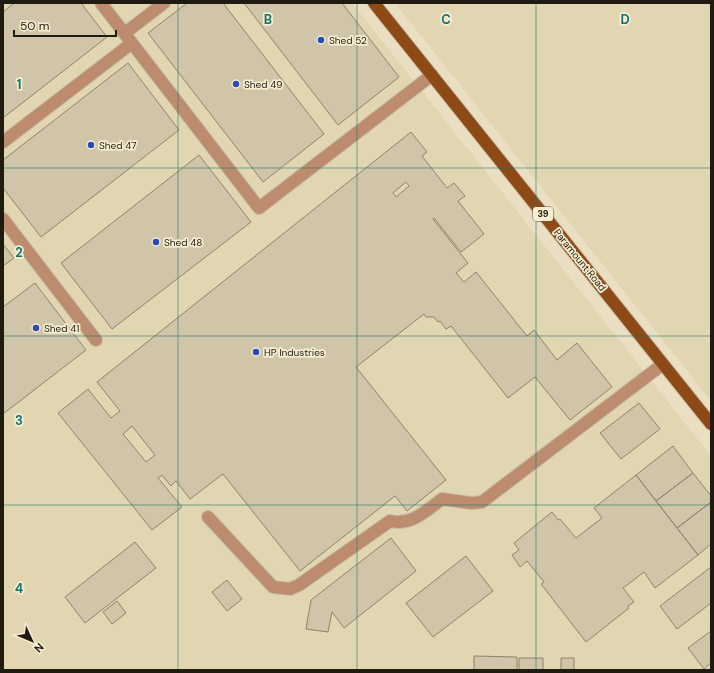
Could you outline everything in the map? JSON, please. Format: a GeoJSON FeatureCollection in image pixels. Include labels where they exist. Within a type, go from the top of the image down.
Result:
{"type":"FeatureCollection","features":[{"type":"Feature","properties":{"kind":"main road","name":"Paramount Road"},"geometry":{"type":"LineString","coordinates":[[374,3],[711,424]]}},
{"type":"Feature","properties":{"kind":"lane"},"geometry":{"type":"LineString","coordinates":[[101,3],[259,208],[432,75]]}},
{"type":"Feature","properties":{"kind":"lane"},"geometry":{"type":"LineString","coordinates":[[124,33],[164,3]]}},
{"type":"Feature","properties":{"kind":"lane"},"geometry":{"type":"LineString","coordinates":[[3,142],[132,43]]}},
{"type":"Feature","properties":{"kind":"lane"},"geometry":{"type":"LineString","coordinates":[[3,219],[96,340]]}},
{"type":"Feature","properties":{"kind":"lane"},"geometry":{"type":"LineString","coordinates":[[208,517],[273,587],[290,589],[299,585],[390,520],[397,522],[410,521],[442,499],[471,503],[482,502],[663,364]]}},
{"type":"Feature","properties":{"kind":"shaded area"},"geometry":{"type":"Polygon","coordinates":[[[3,3],[352,3],[711,456],[711,670],[3,670],[3,3]]]}},
{"type":"Feature","properties":{"kind":"shaded area"},"geometry":{"type":"Polygon","coordinates":[[[395,3],[711,3],[711,401],[395,3]]]}},
{"type":"Feature","properties":{"kind":"building"},"geometry":{"type":"Polygon","coordinates":[[[14,3],[81,3],[107,37],[3,118],[3,12],[14,3]]]}},
{"type":"Feature","properties":{"kind":"building","name":"Shed 49"},"geometry":{"type":"Polygon","coordinates":[[[187,3],[223,3],[324,134],[263,182],[148,33],[187,3]]]}},
{"type":"Feature","properties":{"kind":"building","name":"Shed 52"},"geometry":{"type":"Polygon","coordinates":[[[244,3],[342,3],[399,77],[338,125],[244,3]]]}},
{"type":"Feature","properties":{"kind":"building","name":"Shed 47"},"geometry":{"type":"Polygon","coordinates":[[[128,63],[179,130],[41,237],[3,188],[3,160],[128,63]]]}},
{"type":"Feature","properties":{"kind":"building","name":"HP Industries"},"geometry":{"type":"Polygon","coordinates":[[[411,132],[427,152],[422,156],[447,188],[454,183],[465,196],[458,201],[484,234],[461,252],[434,218],[433,219],[468,263],[456,273],[464,282],[476,272],[527,336],[534,330],[557,360],[577,343],[612,387],[570,420],[535,377],[508,398],[451,326],[446,329],[440,321],[438,322],[434,317],[426,317],[424,314],[356,367],[446,480],[407,511],[395,496],[300,571],[223,474],[190,499],[176,481],[171,486],[162,475],[158,478],[182,507],[152,530],[58,413],[88,389],[111,418],[120,411],[97,382],[411,132]],[[406,182],[393,193],[396,197],[409,186],[406,182]],[[132,426],[123,434],[146,462],[155,455],[132,426]]]}},
{"type":"Feature","properties":{"kind":"building","name":"Shed 48"},"geometry":{"type":"Polygon","coordinates":[[[199,155],[251,222],[112,329],[61,263],[199,155]]]}},
{"type":"Feature","properties":{"kind":"building"},"geometry":{"type":"Polygon","coordinates":[[[3,244],[14,258],[3,266],[3,244]]]}},
{"type":"Feature","properties":{"kind":"building","name":"Shed 41"},"geometry":{"type":"Polygon","coordinates":[[[35,283],[86,350],[3,414],[3,307],[35,283]]]}},
{"type":"Feature","properties":{"kind":"building"},"geometry":{"type":"Polygon","coordinates":[[[639,403],[660,429],[621,459],[600,433],[639,403]]]}},
{"type":"Feature","properties":{"kind":"building"},"geometry":{"type":"Polygon","coordinates":[[[673,446],[693,473],[656,501],[636,475],[673,446]]]}},
{"type":"Feature","properties":{"kind":"building"},"geometry":{"type":"Polygon","coordinates":[[[693,473],[711,496],[711,502],[677,528],[656,501],[693,473]]]}},
{"type":"Feature","properties":{"kind":"building"},"geometry":{"type":"Polygon","coordinates":[[[636,475],[698,555],[655,588],[644,572],[623,588],[634,602],[628,606],[629,608],[586,642],[541,584],[544,582],[527,561],[520,567],[512,555],[519,550],[514,543],[552,512],[576,538],[602,518],[594,508],[636,475]]]}},
{"type":"Feature","properties":{"kind":"building"},"geometry":{"type":"Polygon","coordinates":[[[711,502],[711,544],[698,555],[677,528],[711,502]]]}},
{"type":"Feature","properties":{"kind":"building"},"geometry":{"type":"Polygon","coordinates":[[[391,538],[416,571],[344,628],[332,612],[328,632],[306,629],[311,600],[391,538]]]}},
{"type":"Feature","properties":{"kind":"building"},"geometry":{"type":"Polygon","coordinates":[[[135,542],[156,568],[85,623],[65,597],[135,542]]]}},
{"type":"Feature","properties":{"kind":"building"},"geometry":{"type":"Polygon","coordinates":[[[466,556],[493,591],[433,637],[406,603],[466,556]]]}},
{"type":"Feature","properties":{"kind":"building"},"geometry":{"type":"Polygon","coordinates":[[[711,567],[711,603],[677,629],[660,606],[711,567]]]}},
{"type":"Feature","properties":{"kind":"building"},"geometry":{"type":"Polygon","coordinates":[[[227,580],[242,599],[227,611],[212,592],[227,580]]]}},
{"type":"Feature","properties":{"kind":"building"},"geometry":{"type":"Polygon","coordinates":[[[117,601],[126,613],[112,624],[103,612],[117,601]]]}},
{"type":"Feature","properties":{"kind":"building"},"geometry":{"type":"Polygon","coordinates":[[[711,631],[711,663],[704,669],[688,648],[711,631]]]}},
{"type":"Feature","properties":{"kind":"building"},"geometry":{"type":"Polygon","coordinates":[[[474,656],[517,657],[517,670],[474,670],[474,656]]]}},
{"type":"Feature","properties":{"kind":"building"},"geometry":{"type":"Polygon","coordinates":[[[519,658],[543,658],[543,670],[519,670],[519,658]]]}},
{"type":"Feature","properties":{"kind":"building"},"geometry":{"type":"Polygon","coordinates":[[[561,658],[574,658],[574,670],[561,670],[561,658]]]}},
{"type":"Feature","properties":{"kind":"place","name":"Shed 52"},"geometry":{"type":"Point","coordinates":[321,40]}},
{"type":"Feature","properties":{"kind":"place","name":"Shed 49"},"geometry":{"type":"Point","coordinates":[236,84]}},
{"type":"Feature","properties":{"kind":"place","name":"Shed 47"},"geometry":{"type":"Point","coordinates":[91,145]}},
{"type":"Feature","properties":{"kind":"place","name":"Shed 48"},"geometry":{"type":"Point","coordinates":[156,242]}},
{"type":"Feature","properties":{"kind":"place","name":"Shed 41"},"geometry":{"type":"Point","coordinates":[36,328]}},
{"type":"Feature","properties":{"kind":"place","name":"HP Industries"},"geometry":{"type":"Point","coordinates":[256,352]}}]}
